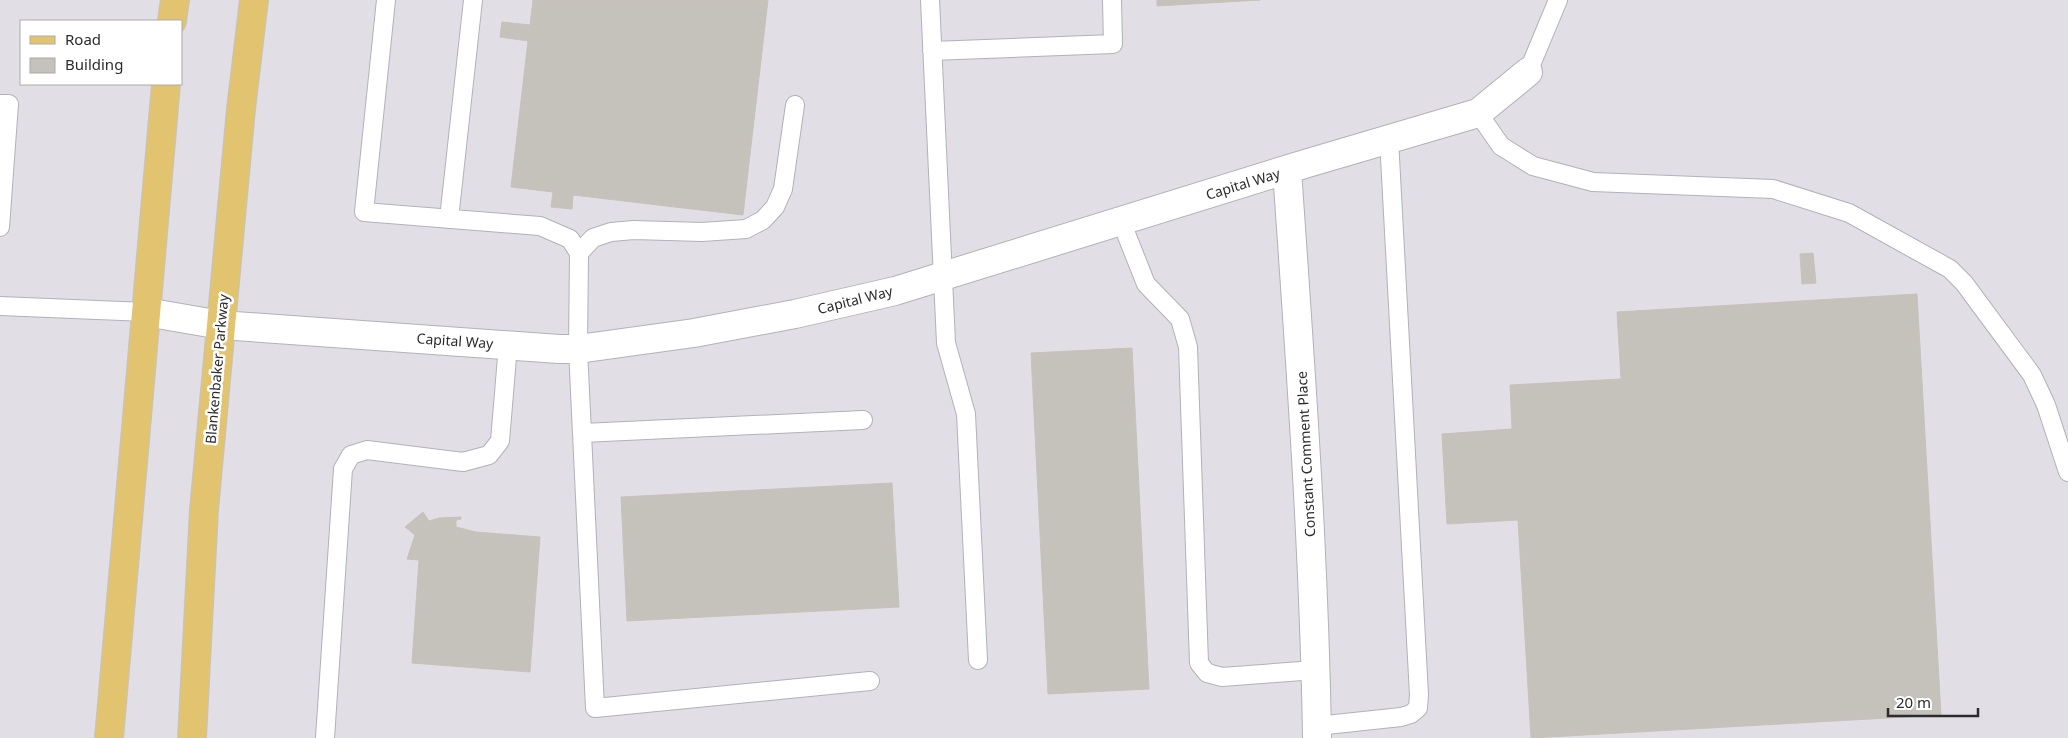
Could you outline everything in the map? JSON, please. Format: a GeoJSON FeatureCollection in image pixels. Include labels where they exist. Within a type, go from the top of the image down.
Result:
{"type":"FeatureCollection","features":[{"type":"Feature","properties":{"kind":"main road"},"geometry":{"type":"LineString","coordinates":[[172,20],[175,0]]}},
{"type":"Feature","properties":{"kind":"main road","name":"Blankenbaker Parkway"},"geometry":{"type":"LineString","coordinates":[[192,738],[204,510],[241,109],[254,0]]}},
{"type":"Feature","properties":{"kind":"main road"},"geometry":{"type":"LineString","coordinates":[[109,738],[166,85]]}},
{"type":"Feature","properties":{"kind":"street","name":"Capital Way"},"geometry":{"type":"LineString","coordinates":[[146,312],[221,325],[578,349],[694,332],[795,314],[896,291],[1478,113],[1528,72]]}},
{"type":"Feature","properties":{"kind":"street","name":"Constant Comment Place"},"geometry":{"type":"LineString","coordinates":[[1287,170],[1308,475],[1317,732]]}},
{"type":"Feature","properties":{"kind":"lane"},"geometry":{"type":"LineString","coordinates":[[386,0],[364,212],[540,226],[570,239],[579,253],[578,349],[595,708],[870,682]]}},
{"type":"Feature","properties":{"kind":"lane"},"geometry":{"type":"LineString","coordinates":[[449,219],[473,0]]}},
{"type":"Feature","properties":{"kind":"lane"},"geometry":{"type":"LineString","coordinates":[[930,0],[946,343],[966,414],[978,660]]}},
{"type":"Feature","properties":{"kind":"lane"},"geometry":{"type":"LineString","coordinates":[[932,50],[1113,44],[1112,0]]}},
{"type":"Feature","properties":{"kind":"lane"},"geometry":{"type":"LineString","coordinates":[[1528,72],[1558,0]]}},
{"type":"Feature","properties":{"kind":"lane"},"geometry":{"type":"LineString","coordinates":[[0,104],[9,104],[0,227]]}},
{"type":"Feature","properties":{"kind":"lane"},"geometry":{"type":"LineString","coordinates":[[579,253],[593,238],[611,232],[634,230],[702,232],[746,229],[764,220],[775,206],[783,189],[795,105]]}},
{"type":"Feature","properties":{"kind":"lane"},"geometry":{"type":"LineString","coordinates":[[1478,113],[1501,146],[1533,166],[1593,182],[1773,188],[1849,212],[1950,268],[1964,283],[2032,375],[2046,404],[2068,472]]}},
{"type":"Feature","properties":{"kind":"lane"},"geometry":{"type":"LineString","coordinates":[[1317,732],[1401,717],[1411,714],[1418,708],[1418,675],[1389,139]]}},
{"type":"Feature","properties":{"kind":"lane"},"geometry":{"type":"LineString","coordinates":[[1121,221],[1146,284],[1180,318],[1188,347],[1198,663],[1207,673],[1222,677],[1316,670]]}},
{"type":"Feature","properties":{"kind":"lane"},"geometry":{"type":"LineString","coordinates":[[0,306],[146,312]]}},
{"type":"Feature","properties":{"kind":"lane"},"geometry":{"type":"LineString","coordinates":[[325,738],[344,469],[351,455],[367,450],[463,462],[490,455],[500,441],[508,345]]}},
{"type":"Feature","properties":{"kind":"lane"},"geometry":{"type":"LineString","coordinates":[[583,433],[863,420]]}},
{"type":"Feature","properties":{"kind":"shaded area"},"geometry":{"type":"Polygon","coordinates":[[[0,0],[2068,0],[2068,738],[0,738],[0,0]]]}},
{"type":"Feature","properties":{"kind":"building"},"geometry":{"type":"Polygon","coordinates":[[[533,0],[768,0],[743,215],[573,195],[572,209],[551,207],[553,192],[511,187],[528,41],[500,37],[502,22],[530,25],[533,0]]]}},
{"type":"Feature","properties":{"kind":"building"},"geometry":{"type":"Polygon","coordinates":[[[1157,0],[1260,0],[1157,6],[1157,0]]]}},
{"type":"Feature","properties":{"kind":"building"},"geometry":{"type":"Polygon","coordinates":[[[1813,253],[1816,283],[1802,284],[1800,254],[1813,253]]]}},
{"type":"Feature","properties":{"kind":"building"},"geometry":{"type":"Polygon","coordinates":[[[1917,294],[1941,715],[1531,738],[1518,520],[1447,524],[1442,434],[1512,429],[1510,385],[1621,379],[1617,312],[1917,294]]]}},
{"type":"Feature","properties":{"kind":"building"},"geometry":{"type":"Polygon","coordinates":[[[1132,348],[1149,689],[1048,694],[1031,353],[1132,348]]]}},
{"type":"Feature","properties":{"kind":"building"},"geometry":{"type":"Polygon","coordinates":[[[892,483],[899,607],[627,621],[621,497],[892,483]]]}},
{"type":"Feature","properties":{"kind":"building"},"geometry":{"type":"Polygon","coordinates":[[[423,512],[429,521],[439,518],[461,517],[461,519],[456,520],[456,527],[476,532],[540,537],[530,672],[412,663],[419,560],[407,559],[415,535],[405,527],[423,512]]]}}]}
